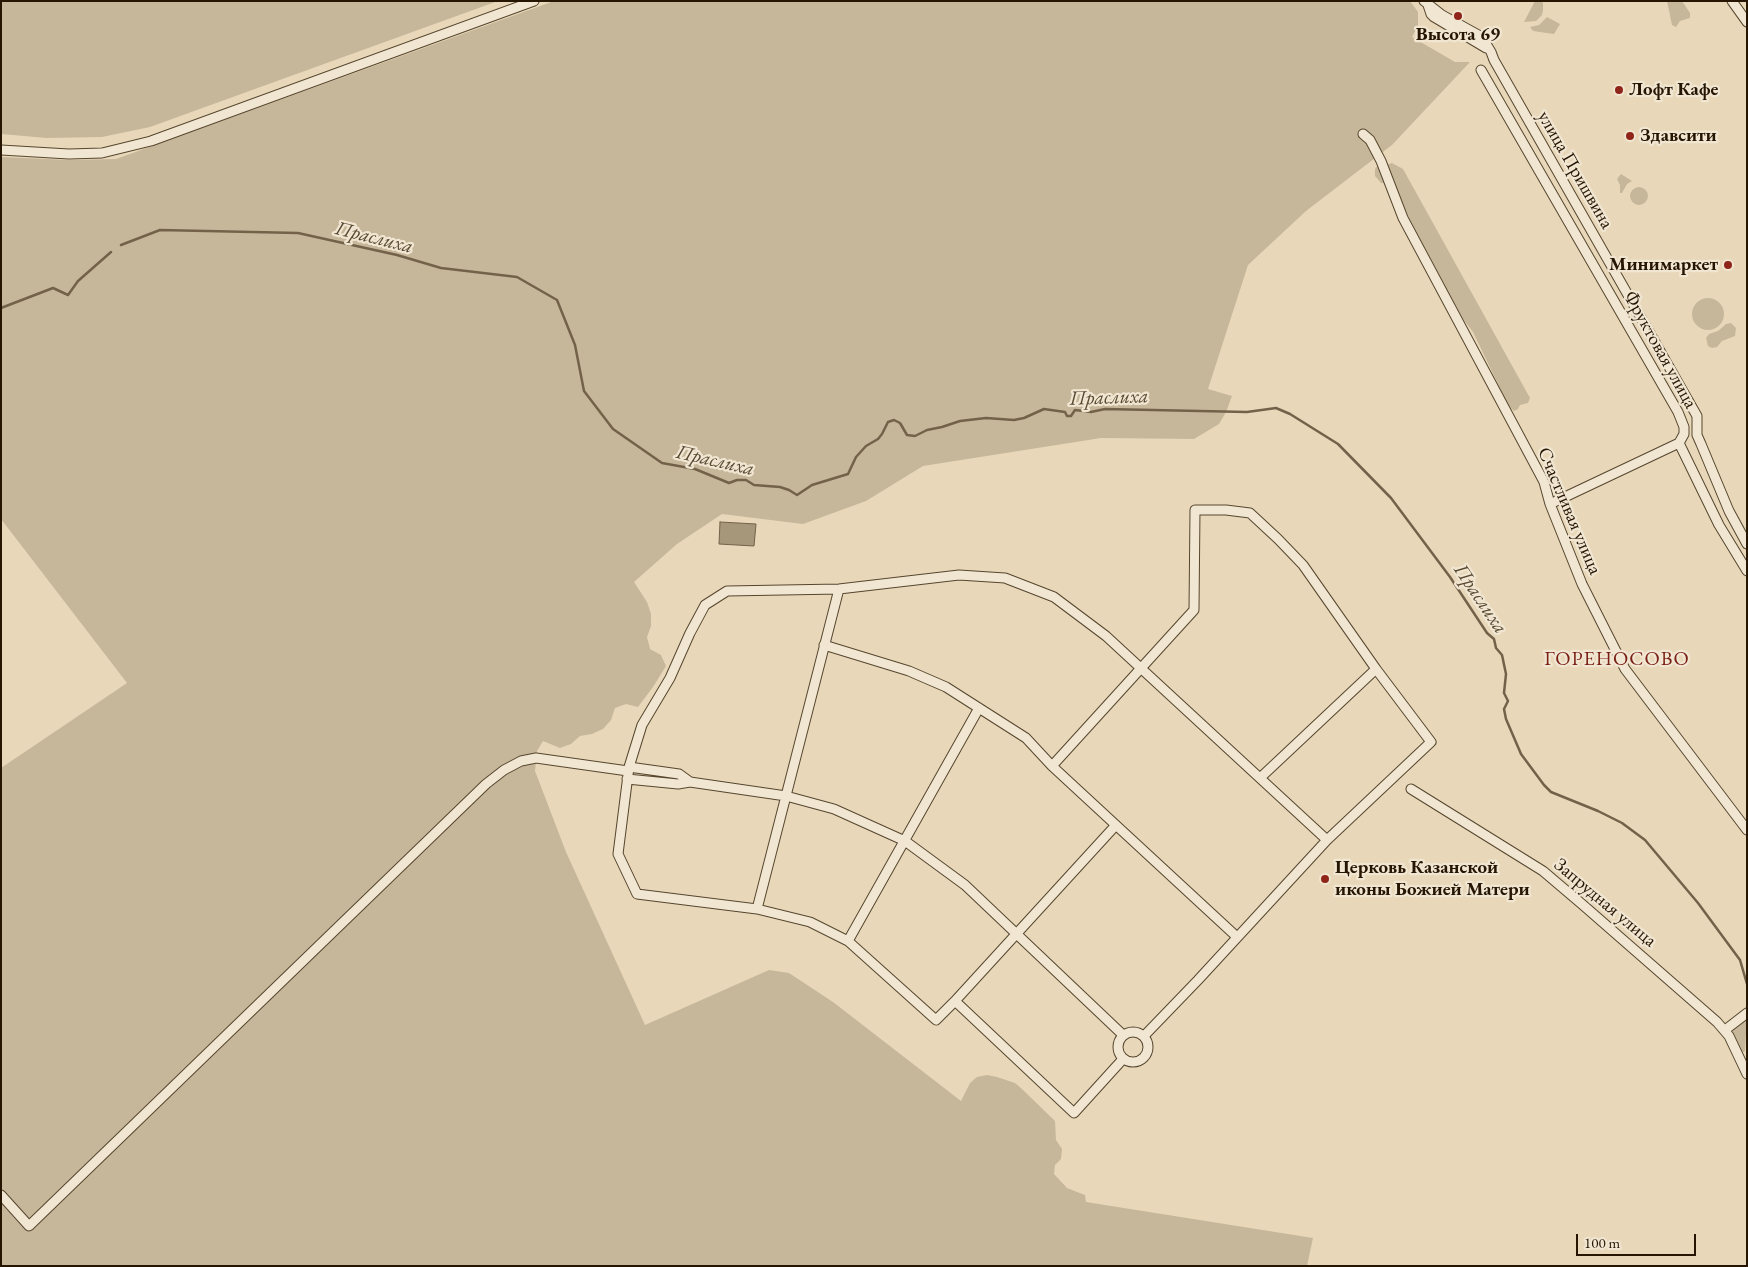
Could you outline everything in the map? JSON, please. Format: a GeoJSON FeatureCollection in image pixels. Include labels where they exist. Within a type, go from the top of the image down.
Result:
{"type":"FeatureCollection","features":[{"type":"Feature","properties":{"kind":"street"},"geometry":{"type":"LineString","coordinates":[[1,150],[70,154],[102,153],[151,141],[534,1]]}},
{"type":"Feature","properties":{"kind":"street"},"geometry":{"type":"LineString","coordinates":[[1732,1],[1747,22]]}},
{"type":"Feature","properties":{"kind":"street","name":"улица Пришвина"},"geometry":{"type":"LineString","coordinates":[[1426,3],[1430,14],[1446,26],[1491,52],[1697,416],[1696,425],[1699,440],[1729,511],[1747,544]]}},
{"type":"Feature","properties":{"kind":"street","name":"Фруктовая улица"},"geometry":{"type":"LineString","coordinates":[[1481,70],[1678,412],[1684,427],[1684,434],[1679,442]]}},
{"type":"Feature","properties":{"kind":"street","name":"Счастливая улица"},"geometry":{"type":"LineString","coordinates":[[1363,134],[1370,140],[1381,161],[1403,218],[1544,482],[1550,504],[1582,584],[1625,669],[1747,830]]}},
{"type":"Feature","properties":{"kind":"street"},"geometry":{"type":"LineString","coordinates":[[1550,504],[1679,442],[1719,525],[1747,571]]}},
{"type":"Feature","properties":{"kind":"street"},"geometry":{"type":"LineString","coordinates":[[1052,766],[1194,610],[1195,510],[1226,510],[1250,514],[1278,538],[1303,565],[1376,669],[1431,742],[1327,840],[1144,1036]]}},
{"type":"Feature","properties":{"kind":"street"},"geometry":{"type":"LineString","coordinates":[[1116,825],[936,1020],[848,941],[810,922],[757,909],[637,894],[618,854],[628,772],[642,725],[670,678],[705,605],[727,592],[838,588],[960,575],[1005,578],[1054,597],[1106,636],[1327,840]]}},
{"type":"Feature","properties":{"kind":"street"},"geometry":{"type":"LineString","coordinates":[[757,909],[838,588]]}},
{"type":"Feature","properties":{"kind":"street"},"geometry":{"type":"LineString","coordinates":[[824,645],[909,671],[946,687],[1026,738],[1052,766],[1237,937]]}},
{"type":"Feature","properties":{"kind":"street"},"geometry":{"type":"LineString","coordinates":[[1260,778],[1376,669]]}},
{"type":"Feature","properties":{"kind":"street"},"geometry":{"type":"LineString","coordinates":[[848,941],[979,708]]}},
{"type":"Feature","properties":{"kind":"street"},"geometry":{"type":"LineString","coordinates":[[1,1194],[29,1226],[479,791],[504,770],[521,761],[536,758],[628,772],[679,774],[690,782],[786,796],[834,810],[905,841],[965,885],[1123,1035]]}},
{"type":"Feature","properties":{"kind":"street","name":"Запрудная улица"},"geometry":{"type":"LineString","coordinates":[[1411,789],[1543,871],[1680,988],[1725,1030],[1747,1074]]}},
{"type":"Feature","properties":{"kind":"street"},"geometry":{"type":"LineString","coordinates":[[955,1001],[1074,1113],[1123,1060]]}},
{"type":"Feature","properties":{"kind":"street"},"geometry":{"type":"LineString","coordinates":[[1725,1030],[1747,1013]]}},
{"type":"Feature","properties":{"kind":"street"},"geometry":{"type":"LineString","coordinates":[[1130,1031],[1138,1032],[1144,1036],[1148,1044],[1147,1053],[1141,1060],[1132,1062],[1123,1060],[1118,1052],[1118,1042],[1123,1035],[1130,1031]]}},
{"type":"Feature","properties":{"kind":"shaded area"},"geometry":{"type":"Polygon","coordinates":[[[1,1],[498,1],[150,127],[102,137],[47,138],[1,134],[1,1]]]}},
{"type":"Feature","properties":{"kind":"shaded area"},"geometry":{"type":"Polygon","coordinates":[[[554,1],[1410,1],[1418,12],[1418,26],[1412,37],[1455,62],[1470,62],[1392,145],[1306,211],[1248,265],[1208,389],[1232,396],[1219,424],[1194,439],[1101,438],[923,466],[866,501],[803,524],[722,514],[677,544],[634,582],[647,602],[651,614],[651,626],[647,637],[650,649],[661,655],[666,666],[638,707],[626,704],[615,708],[611,720],[603,729],[592,734],[580,736],[571,744],[560,748],[543,741],[537,751],[535,771],[566,852],[645,1025],[769,970],[789,973],[833,1002],[961,1101],[970,1083],[977,1077],[987,1075],[1015,1083],[1055,1121],[1056,1140],[1062,1149],[1061,1159],[1055,1165],[1054,1174],[1067,1188],[1085,1195],[1086,1202],[1313,1238],[1307,1266],[1,1266],[1,768],[127,683],[1,519],[1,157],[69,160],[116,159],[554,1]]]}},
{"type":"Feature","properties":{"kind":"shaded area"},"geometry":{"type":"Polygon","coordinates":[[[1535,1],[1543,3],[1542,15],[1536,21],[1524,22],[1535,1]]]}},
{"type":"Feature","properties":{"kind":"shaded area"},"geometry":{"type":"Polygon","coordinates":[[[1667,1],[1682,1],[1690,13],[1690,18],[1680,21],[1676,27],[1672,25],[1667,1]]]}},
{"type":"Feature","properties":{"kind":"shaded area"},"geometry":{"type":"Polygon","coordinates":[[[1547,17],[1560,24],[1554,34],[1533,31],[1530,27],[1539,25],[1547,17]]]}},
{"type":"Feature","properties":{"kind":"shaded area"},"geometry":{"type":"Polygon","coordinates":[[[1392,163],[1403,169],[1530,398],[1528,403],[1520,405],[1518,409],[1514,411],[1508,405],[1473,332],[1463,319],[1409,218],[1394,184],[1381,183],[1375,176],[1375,169],[1378,165],[1383,166],[1392,163]]]}},
{"type":"Feature","properties":{"kind":"shaded area"},"geometry":{"type":"Polygon","coordinates":[[[1621,174],[1632,181],[1620,193],[1620,185],[1617,179],[1621,174]]]}},
{"type":"Feature","properties":{"kind":"shaded area"},"geometry":{"type":"Polygon","coordinates":[[[1635,187],[1643,187],[1648,192],[1646,203],[1635,205],[1630,200],[1630,192],[1635,187]]]}},
{"type":"Feature","properties":{"kind":"shaded area"},"geometry":{"type":"Polygon","coordinates":[[[1708,298],[1714,299],[1719,303],[1723,308],[1723,320],[1719,325],[1714,329],[1708,330],[1702,329],[1697,325],[1693,320],[1692,314],[1693,308],[1697,303],[1702,299],[1708,298]]]}},
{"type":"Feature","properties":{"kind":"shaded area"},"geometry":{"type":"Polygon","coordinates":[[[1731,323],[1736,328],[1735,336],[1722,341],[1717,347],[1712,348],[1708,346],[1706,338],[1709,334],[1731,323]]]}},
{"type":"Feature","properties":{"kind":"shaded area"},"geometry":{"type":"Polygon","coordinates":[[[720,522],[756,524],[754,546],[719,544],[720,522]]]}},
{"type":"Feature","properties":{"kind":"shaded area"},"geometry":{"type":"Polygon","coordinates":[[[1747,1017],[1745,1051],[1742,1053],[1732,1035],[1734,1025],[1747,1017]]]}},
{"type":"Feature","properties":{"kind":"waterway","name":"Праслиха"},"geometry":{"type":"LineString","coordinates":[[121,245],[160,230],[298,233],[397,255],[441,268],[517,277],[557,300],[575,345],[584,391],[613,429],[662,463],[695,469],[729,483],[737,480],[746,480],[754,485],[780,487],[797,495],[812,485],[848,474],[856,457],[866,446],[878,439],[888,422],[894,420],[900,423],[907,435],[915,436],[927,430],[960,421],[986,418],[1014,420],[1024,418],[1044,409],[1065,412],[1067,416],[1071,416],[1075,410],[1091,412],[1105,409],[1247,412],[1276,408],[1290,414],[1338,444],[1391,498],[1450,577],[1487,633],[1494,639],[1496,648],[1502,655],[1506,674],[1504,693],[1508,701],[1504,709],[1506,719],[1521,754],[1544,785],[1551,792],[1622,823],[1645,840],[1698,903],[1740,960],[1747,984]]}},
{"type":"Feature","properties":{"kind":"waterway","name":"Праслиха"},"geometry":{"type":"LineString","coordinates":[[1,308],[53,288],[68,295],[78,281],[111,252]]}},
{"type":"Feature","properties":{"kind":"place","name":"Высота 69"},"geometry":{"type":"Point","coordinates":[1458,16]}},
{"type":"Feature","properties":{"kind":"place","name":"Лофт Кафе"},"geometry":{"type":"Point","coordinates":[1619,90]}},
{"type":"Feature","properties":{"kind":"place","name":"Здавсити"},"geometry":{"type":"Point","coordinates":[1630,136]}},
{"type":"Feature","properties":{"kind":"place","name":"Минимаркет"},"geometry":{"type":"Point","coordinates":[1728,265]}},
{"type":"Feature","properties":{"kind":"place","name":"Церковь Казанской иконы Божией Матери"},"geometry":{"type":"Point","coordinates":[1325,879]}},
{"type":"Feature","properties":{"kind":"district","name":"ГОРЕНОСОВО"},"geometry":{"type":"Point","coordinates":[1617,660]}}]}
